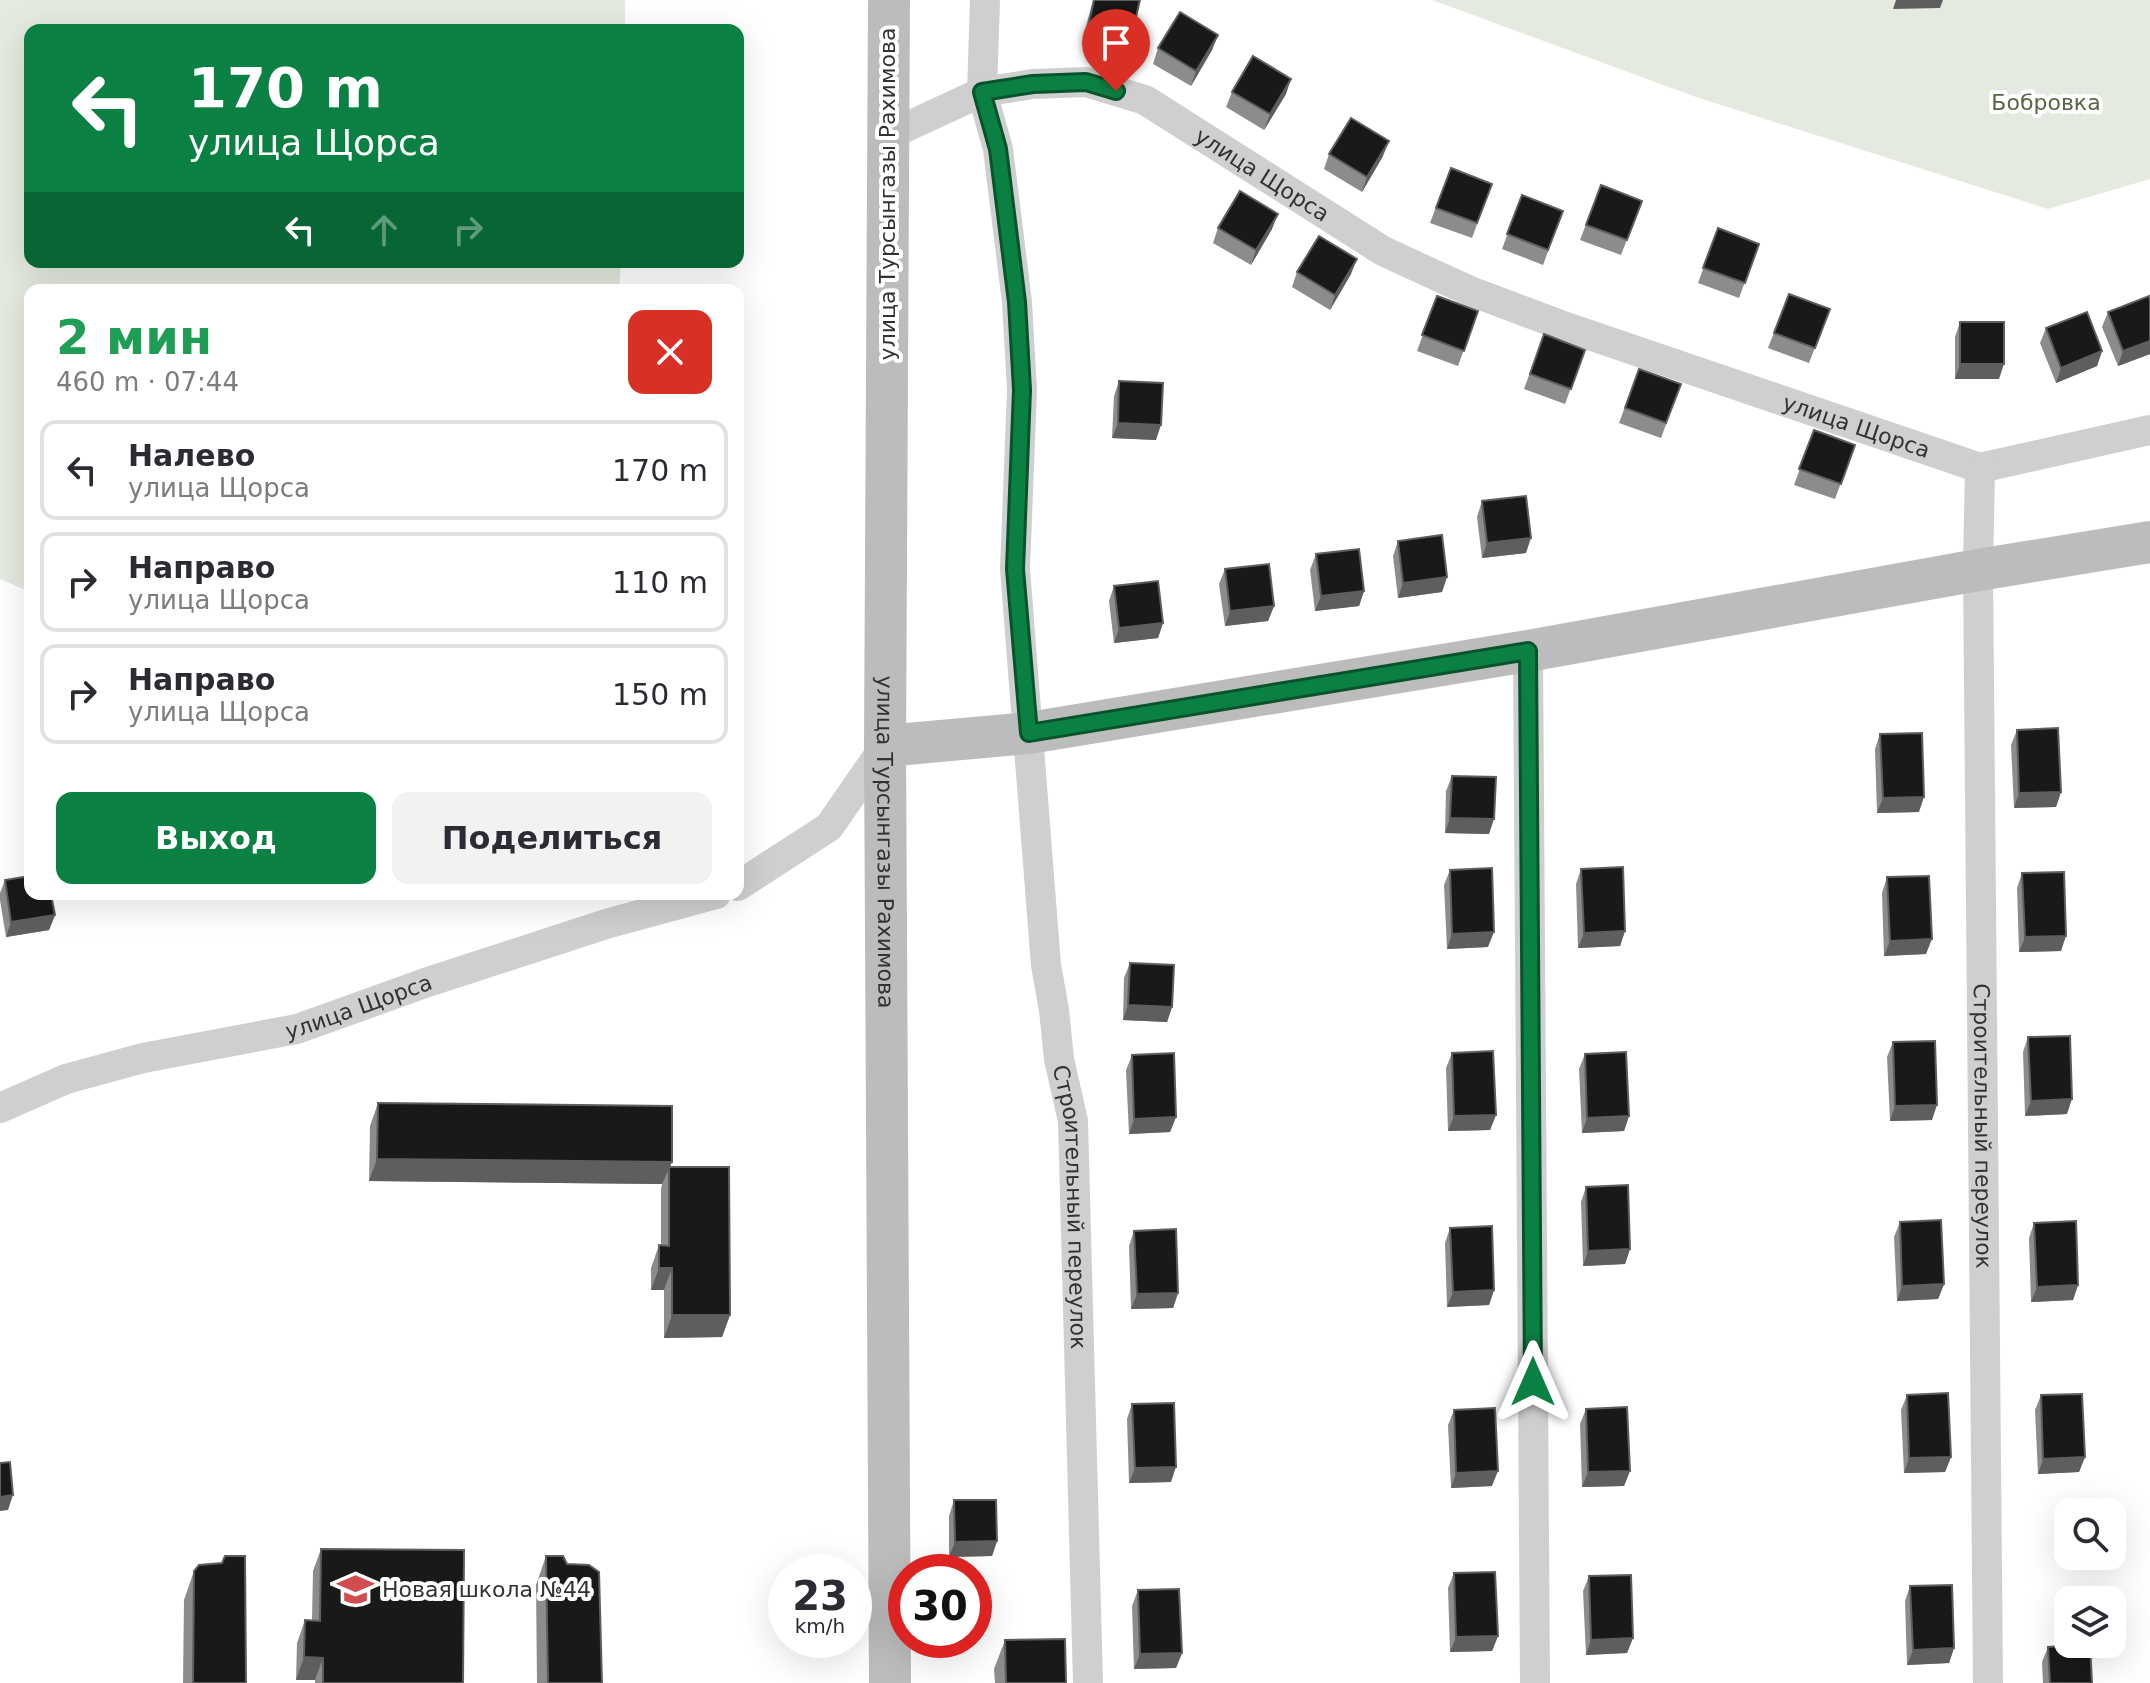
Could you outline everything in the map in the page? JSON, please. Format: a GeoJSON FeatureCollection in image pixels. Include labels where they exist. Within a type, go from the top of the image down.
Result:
{"type":"FeatureCollection","features":[{"type":"Feature","properties":{"kind":"street","name":"улица Турсынгазы Рахимова"},"geometry":{"type":"LineString","coordinates":[[889,0],[885,746],[890,1683]]}},
{"type":"Feature","properties":{"kind":"street"},"geometry":{"type":"LineString","coordinates":[[985,0],[982,92],[998,149],[1017,302],[1022,390],[1015,569],[1029,733]]}},
{"type":"Feature","properties":{"kind":"street","name":"улица Щорса"},"geometry":{"type":"LineString","coordinates":[[887,136],[982,92],[1033,84],[1086,82],[1145,100],[1383,251],[1470,291],[1566,327],[1980,468]]}},
{"type":"Feature","properties":{"kind":"street"},"geometry":{"type":"LineString","coordinates":[[1980,468],[2150,430]]}},
{"type":"Feature","properties":{"kind":"street","name":"Строительный переулок"},"geometry":{"type":"LineString","coordinates":[[1980,468],[1978,570],[1988,1683]]}},
{"type":"Feature","properties":{"kind":"street"},"geometry":{"type":"LineString","coordinates":[[744,882],[829,827],[885,746],[1029,733],[1528,651],[2150,542]]}},
{"type":"Feature","properties":{"kind":"street"},"geometry":{"type":"LineString","coordinates":[[1528,651],[1535,1683]]}},
{"type":"Feature","properties":{"kind":"street","name":"Строительный переулок"},"geometry":{"type":"LineString","coordinates":[[1029,733],[1046,965],[1059,1059],[1073,1121],[1088,1683]]}},
{"type":"Feature","properties":{"kind":"street","name":"улица Щорса"},"geometry":{"type":"LineString","coordinates":[[0,1108],[66,1079],[143,1058],[297,1029],[606,924],[694,900]]}},
{"type":"Feature","properties":{"kind":"green space"},"geometry":{"type":"Polygon","coordinates":[[[0,0],[625,0],[625,24],[24,24],[24,268],[621,268],[619,284],[24,284],[24,589],[0,579],[0,0]]]}},
{"type":"Feature","properties":{"kind":"green space","name":"Бобровка"},"geometry":{"type":"Polygon","coordinates":[[[1432,0],[2150,0],[2150,179],[2048,209],[1696,97],[1432,0]]]}},
{"type":"Feature","properties":{"kind":"building"},"geometry":{"type":"Polygon","coordinates":[[[1094,0],[1140,0],[1132,34],[1089,23],[1094,0]]]}},
{"type":"Feature","properties":{"kind":"building"},"geometry":{"type":"Polygon","coordinates":[[[1180,12],[1218,35],[1196,71],[1158,48],[1180,12]]]}},
{"type":"Feature","properties":{"kind":"building"},"geometry":{"type":"Polygon","coordinates":[[[1253,56],[1291,79],[1270,114],[1232,92],[1253,56]]]}},
{"type":"Feature","properties":{"kind":"building"},"geometry":{"type":"Polygon","coordinates":[[[1351,118],[1389,141],[1367,177],[1329,154],[1351,118]]]}},
{"type":"Feature","properties":{"kind":"building"},"geometry":{"type":"Polygon","coordinates":[[[1451,168],[1492,184],[1477,223],[1436,208],[1451,168]]]}},
{"type":"Feature","properties":{"kind":"building"},"geometry":{"type":"Polygon","coordinates":[[[1601,185],[1642,201],[1627,240],[1586,225],[1601,185]]]}},
{"type":"Feature","properties":{"kind":"building"},"geometry":{"type":"Polygon","coordinates":[[[1240,191],[1278,214],[1256,250],[1218,228],[1240,191]]]}},
{"type":"Feature","properties":{"kind":"building"},"geometry":{"type":"Polygon","coordinates":[[[1522,195],[1563,211],[1548,250],[1507,234],[1522,195]]]}},
{"type":"Feature","properties":{"kind":"building"},"geometry":{"type":"Polygon","coordinates":[[[1718,228],[1759,244],[1745,283],[1703,268],[1718,228]]]}},
{"type":"Feature","properties":{"kind":"building"},"geometry":{"type":"Polygon","coordinates":[[[1319,236],[1357,259],[1335,295],[1297,272],[1319,236]]]}},
{"type":"Feature","properties":{"kind":"building"},"geometry":{"type":"Polygon","coordinates":[[[1789,294],[1830,309],[1815,348],[1774,333],[1789,294]]]}},
{"type":"Feature","properties":{"kind":"building"},"geometry":{"type":"Polygon","coordinates":[[[1437,296],[1478,311],[1464,351],[1422,335],[1437,296]]]}},
{"type":"Feature","properties":{"kind":"building"},"geometry":{"type":"Polygon","coordinates":[[[2149,296],[2150,341],[2123,351],[2108,312],[2149,296]]]}},
{"type":"Feature","properties":{"kind":"building"},"geometry":{"type":"Polygon","coordinates":[[[2087,312],[2102,351],[2061,368],[2046,328],[2087,312]]]}},
{"type":"Feature","properties":{"kind":"building"},"geometry":{"type":"Polygon","coordinates":[[[1960,322],[2004,322],[2004,364],[1960,364],[1960,322]]]}},
{"type":"Feature","properties":{"kind":"building"},"geometry":{"type":"Polygon","coordinates":[[[1544,334],[1585,350],[1571,389],[1530,374],[1544,334]]]}},
{"type":"Feature","properties":{"kind":"building"},"geometry":{"type":"Polygon","coordinates":[[[1639,369],[1681,384],[1666,423],[1625,408],[1639,369]]]}},
{"type":"Feature","properties":{"kind":"building"},"geometry":{"type":"Polygon","coordinates":[[[1119,381],[1163,383],[1161,425],[1118,423],[1119,381]]]}},
{"type":"Feature","properties":{"kind":"building"},"geometry":{"type":"Polygon","coordinates":[[[1814,430],[1855,445],[1841,484],[1799,469],[1814,430]]]}},
{"type":"Feature","properties":{"kind":"building"},"geometry":{"type":"Polygon","coordinates":[[[1526,496],[1531,538],[1487,543],[1482,501],[1526,496]]]}},
{"type":"Feature","properties":{"kind":"building"},"geometry":{"type":"Polygon","coordinates":[[[1442,535],[1447,577],[1403,583],[1398,541],[1442,535]]]}},
{"type":"Feature","properties":{"kind":"building"},"geometry":{"type":"Polygon","coordinates":[[[1359,549],[1364,591],[1321,596],[1316,554],[1359,549]]]}},
{"type":"Feature","properties":{"kind":"building"},"geometry":{"type":"Polygon","coordinates":[[[1269,564],[1274,606],[1230,611],[1225,569],[1269,564]]]}},
{"type":"Feature","properties":{"kind":"building"},"geometry":{"type":"Polygon","coordinates":[[[1158,581],[1163,623],[1119,628],[1114,586],[1158,581]]]}},
{"type":"Feature","properties":{"kind":"building"},"geometry":{"type":"Polygon","coordinates":[[[2058,728],[2061,792],[2019,793],[2017,730],[2058,728]]]}},
{"type":"Feature","properties":{"kind":"building"},"geometry":{"type":"Polygon","coordinates":[[[1922,733],[1924,797],[1883,798],[1880,734],[1922,733]]]}},
{"type":"Feature","properties":{"kind":"building"},"geometry":{"type":"Polygon","coordinates":[[[1452,776],[1496,777],[1494,819],[1450,818],[1452,776]]]}},
{"type":"Feature","properties":{"kind":"building"},"geometry":{"type":"Polygon","coordinates":[[[1623,867],[1625,931],[1584,933],[1581,869],[1623,867]]]}},
{"type":"Feature","properties":{"kind":"building"},"geometry":{"type":"Polygon","coordinates":[[[1492,868],[1494,932],[1452,934],[1450,870],[1492,868]]]}},
{"type":"Feature","properties":{"kind":"building"},"geometry":{"type":"Polygon","coordinates":[[[2064,872],[2066,936],[2025,937],[2022,873],[2064,872]]]}},
{"type":"Feature","properties":{"kind":"building"},"geometry":{"type":"Polygon","coordinates":[[[1929,876],[1932,939],[1890,941],[1887,877],[1929,876]]]}},
{"type":"Feature","properties":{"kind":"building"},"geometry":{"type":"Polygon","coordinates":[[[24,877],[24,900],[52,900],[55,915],[11,922],[5,880],[24,877]]]}},
{"type":"Feature","properties":{"kind":"building"},"geometry":{"type":"Polygon","coordinates":[[[1130,963],[1174,965],[1172,1007],[1128,1005],[1130,963]]]}},
{"type":"Feature","properties":{"kind":"building"},"geometry":{"type":"Polygon","coordinates":[[[2070,1036],[2072,1099],[2031,1101],[2028,1037],[2070,1036]]]}},
{"type":"Feature","properties":{"kind":"building"},"geometry":{"type":"Polygon","coordinates":[[[1935,1041],[1937,1105],[1895,1106],[1893,1042],[1935,1041]]]}},
{"type":"Feature","properties":{"kind":"building"},"geometry":{"type":"Polygon","coordinates":[[[1493,1051],[1496,1115],[1454,1116],[1452,1053],[1493,1051]]]}},
{"type":"Feature","properties":{"kind":"building"},"geometry":{"type":"Polygon","coordinates":[[[1626,1052],[1629,1116],[1587,1118],[1585,1054],[1626,1052]]]}},
{"type":"Feature","properties":{"kind":"building"},"geometry":{"type":"Polygon","coordinates":[[[1174,1053],[1176,1117],[1134,1119],[1132,1055],[1174,1053]]]}},
{"type":"Feature","properties":{"kind":"building"},"geometry":{"type":"Polygon","coordinates":[[[378,1103],[672,1106],[672,1162],[377,1159],[378,1103]]]}},
{"type":"Feature","properties":{"kind":"building"},"geometry":{"type":"Polygon","coordinates":[[[669,1167],[729,1167],[730,1315],[672,1315],[672,1268],[659,1268],[659,1245],[669,1246],[669,1167]]]}},
{"type":"Feature","properties":{"kind":"building"},"geometry":{"type":"Polygon","coordinates":[[[1628,1185],[1630,1249],[1588,1251],[1586,1187],[1628,1185]]]}},
{"type":"Feature","properties":{"kind":"building"},"geometry":{"type":"Polygon","coordinates":[[[1941,1220],[1944,1284],[1902,1286],[1900,1222],[1941,1220]]]}},
{"type":"Feature","properties":{"kind":"building"},"geometry":{"type":"Polygon","coordinates":[[[2076,1221],[2078,1285],[2037,1287],[2034,1223],[2076,1221]]]}},
{"type":"Feature","properties":{"kind":"building"},"geometry":{"type":"Polygon","coordinates":[[[1492,1226],[1494,1290],[1453,1292],[1450,1228],[1492,1226]]]}},
{"type":"Feature","properties":{"kind":"building"},"geometry":{"type":"Polygon","coordinates":[[[1176,1229],[1178,1293],[1137,1294],[1134,1231],[1176,1229]]]}},
{"type":"Feature","properties":{"kind":"building"},"geometry":{"type":"Polygon","coordinates":[[[1948,1393],[1951,1457],[1909,1458],[1907,1395],[1948,1393]]]}},
{"type":"Feature","properties":{"kind":"building"},"geometry":{"type":"Polygon","coordinates":[[[2082,1394],[2085,1457],[2043,1459],[2041,1395],[2082,1394]]]}},
{"type":"Feature","properties":{"kind":"building"},"geometry":{"type":"Polygon","coordinates":[[[1174,1403],[1176,1467],[1135,1468],[1132,1404],[1174,1403]]]}},
{"type":"Feature","properties":{"kind":"building"},"geometry":{"type":"Polygon","coordinates":[[[1627,1407],[1630,1471],[1588,1472],[1586,1409],[1627,1407]]]}},
{"type":"Feature","properties":{"kind":"building"},"geometry":{"type":"Polygon","coordinates":[[[1495,1408],[1498,1471],[1456,1473],[1454,1410],[1495,1408]]]}},
{"type":"Feature","properties":{"kind":"building"},"geometry":{"type":"Polygon","coordinates":[[[10,1462],[13,1495],[0,1497],[0,1463],[10,1462]]]}},
{"type":"Feature","properties":{"kind":"building"},"geometry":{"type":"Polygon","coordinates":[[[954,1500],[996,1500],[997,1541],[955,1542],[954,1500]]]}},
{"type":"Feature","properties":{"kind":"building"},"geometry":{"type":"Polygon","coordinates":[[[321,1549],[464,1550],[463,1683],[323,1683],[323,1658],[304,1657],[305,1620],[320,1621],[321,1549]]]}},
{"type":"Feature","properties":{"kind":"building"},"geometry":{"type":"Polygon","coordinates":[[[225,1556],[245,1556],[246,1683],[193,1683],[194,1571],[199,1565],[222,1563],[225,1556]]]}},
{"type":"Feature","properties":{"kind":"building"},"geometry":{"type":"Polygon","coordinates":[[[546,1556],[563,1556],[567,1564],[589,1565],[599,1572],[602,1683],[548,1683],[546,1556]]]}},
{"type":"Feature","properties":{"kind":"building"},"geometry":{"type":"Polygon","coordinates":[[[1495,1572],[1498,1636],[1456,1637],[1454,1573],[1495,1572]]]}},
{"type":"Feature","properties":{"kind":"building"},"geometry":{"type":"Polygon","coordinates":[[[1631,1575],[1633,1638],[1591,1640],[1589,1576],[1631,1575]]]}},
{"type":"Feature","properties":{"kind":"building"},"geometry":{"type":"Polygon","coordinates":[[[1952,1585],[1954,1648],[1913,1650],[1910,1586],[1952,1585]]]}},
{"type":"Feature","properties":{"kind":"building"},"geometry":{"type":"Polygon","coordinates":[[[1179,1589],[1182,1653],[1140,1654],[1138,1590],[1179,1589]]]}},
{"type":"Feature","properties":{"kind":"building"},"geometry":{"type":"Polygon","coordinates":[[[1065,1639],[1066,1683],[1006,1683],[1005,1640],[1065,1639]]]}},
{"type":"Feature","properties":{"kind":"building"},"geometry":{"type":"Polygon","coordinates":[[[2048,1647],[2054,1647],[2054,1658],[2091,1658],[2092,1683],[2050,1683],[2048,1647]]]}},
{"type":"Feature","properties":{"kind":"place","name":"Новая школа №44"},"geometry":{"type":"Point","coordinates":[356,1589]}},
{"type":"Feature","properties":{"kind":"route"},"geometry":{"type":"LineString","coordinates":[[1116,91],[1086,82],[1033,84],[982,92],[998,149],[1017,302],[1022,390],[1015,569],[1029,733],[1528,651],[1533,1382]]}}]}
